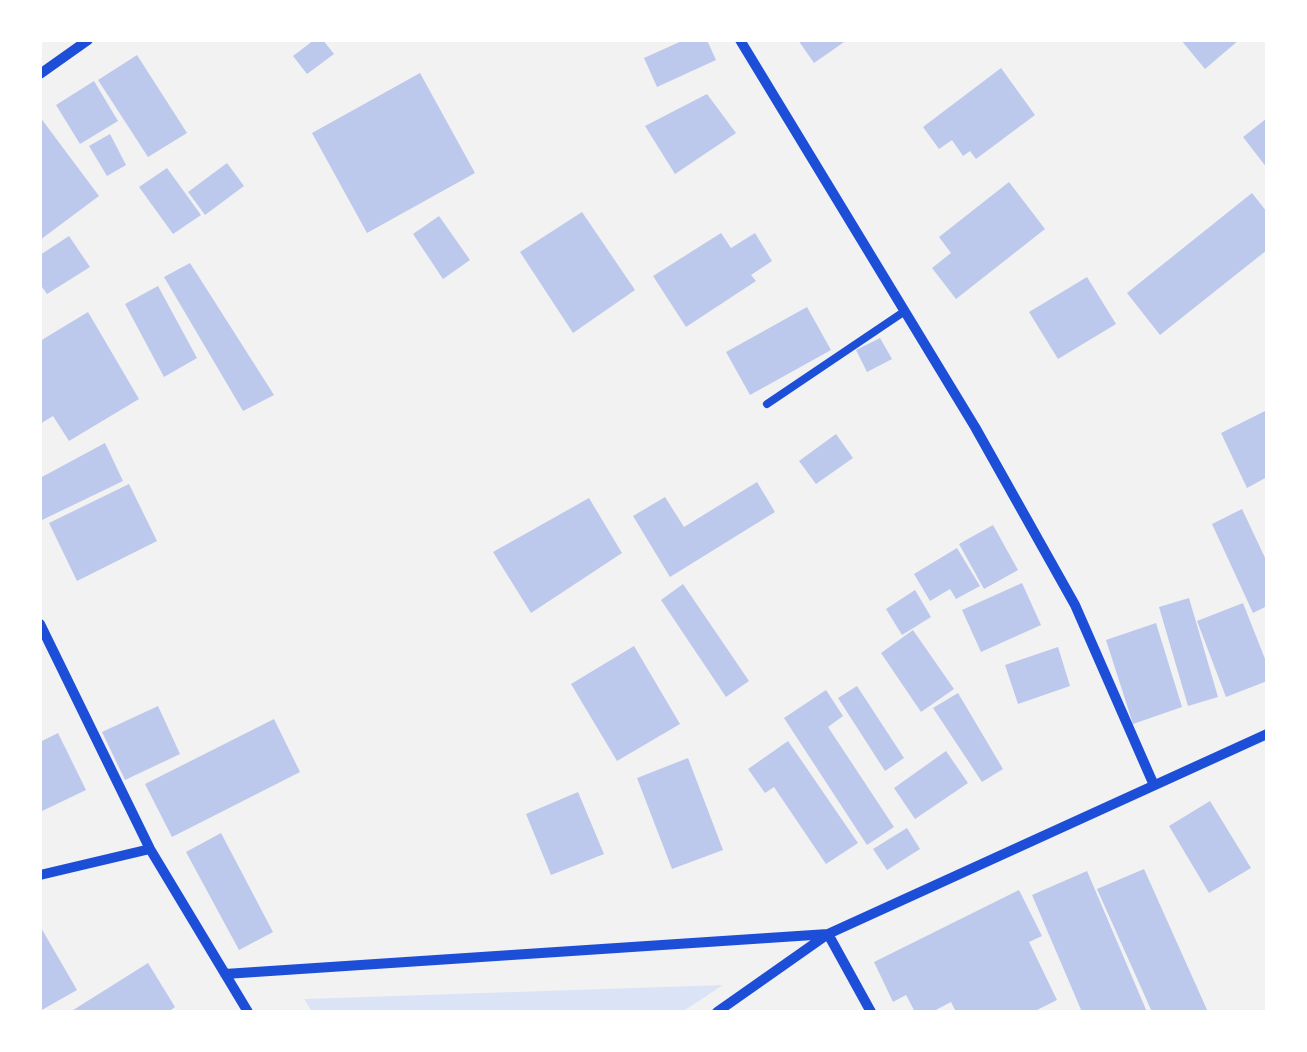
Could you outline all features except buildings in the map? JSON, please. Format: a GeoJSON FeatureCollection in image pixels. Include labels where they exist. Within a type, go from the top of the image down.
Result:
{"type":"FeatureCollection","features":[{"type":"Feature","properties":{"kind":"street"},"geometry":{"type":"LineString","coordinates":[[40,74],[88,40]]}},
{"type":"Feature","properties":{"kind":"street"},"geometry":{"type":"LineString","coordinates":[[740,40],[905,311],[1075,606],[1153,784]]}},
{"type":"Feature","properties":{"kind":"street"},"geometry":{"type":"LineString","coordinates":[[40,624],[150,849],[248,1012]]}},
{"type":"Feature","properties":{"kind":"street"},"geometry":{"type":"LineString","coordinates":[[717,1012],[828,934],[1267,734]]}},
{"type":"Feature","properties":{"kind":"street"},"geometry":{"type":"LineString","coordinates":[[40,875],[150,849]]}},
{"type":"Feature","properties":{"kind":"street"},"geometry":{"type":"LineString","coordinates":[[225,974],[828,934]]}},
{"type":"Feature","properties":{"kind":"street"},"geometry":{"type":"LineString","coordinates":[[828,934],[871,1012]]}},
{"type":"Feature","properties":{"kind":"lane"},"geometry":{"type":"LineString","coordinates":[[767,404],[905,311]]}},
{"type":"Feature","properties":{"kind":"shaded area"},"geometry":{"type":"Polygon","coordinates":[[[723,985],[682,1012],[312,1012],[304,999],[723,985]]]}}]}
